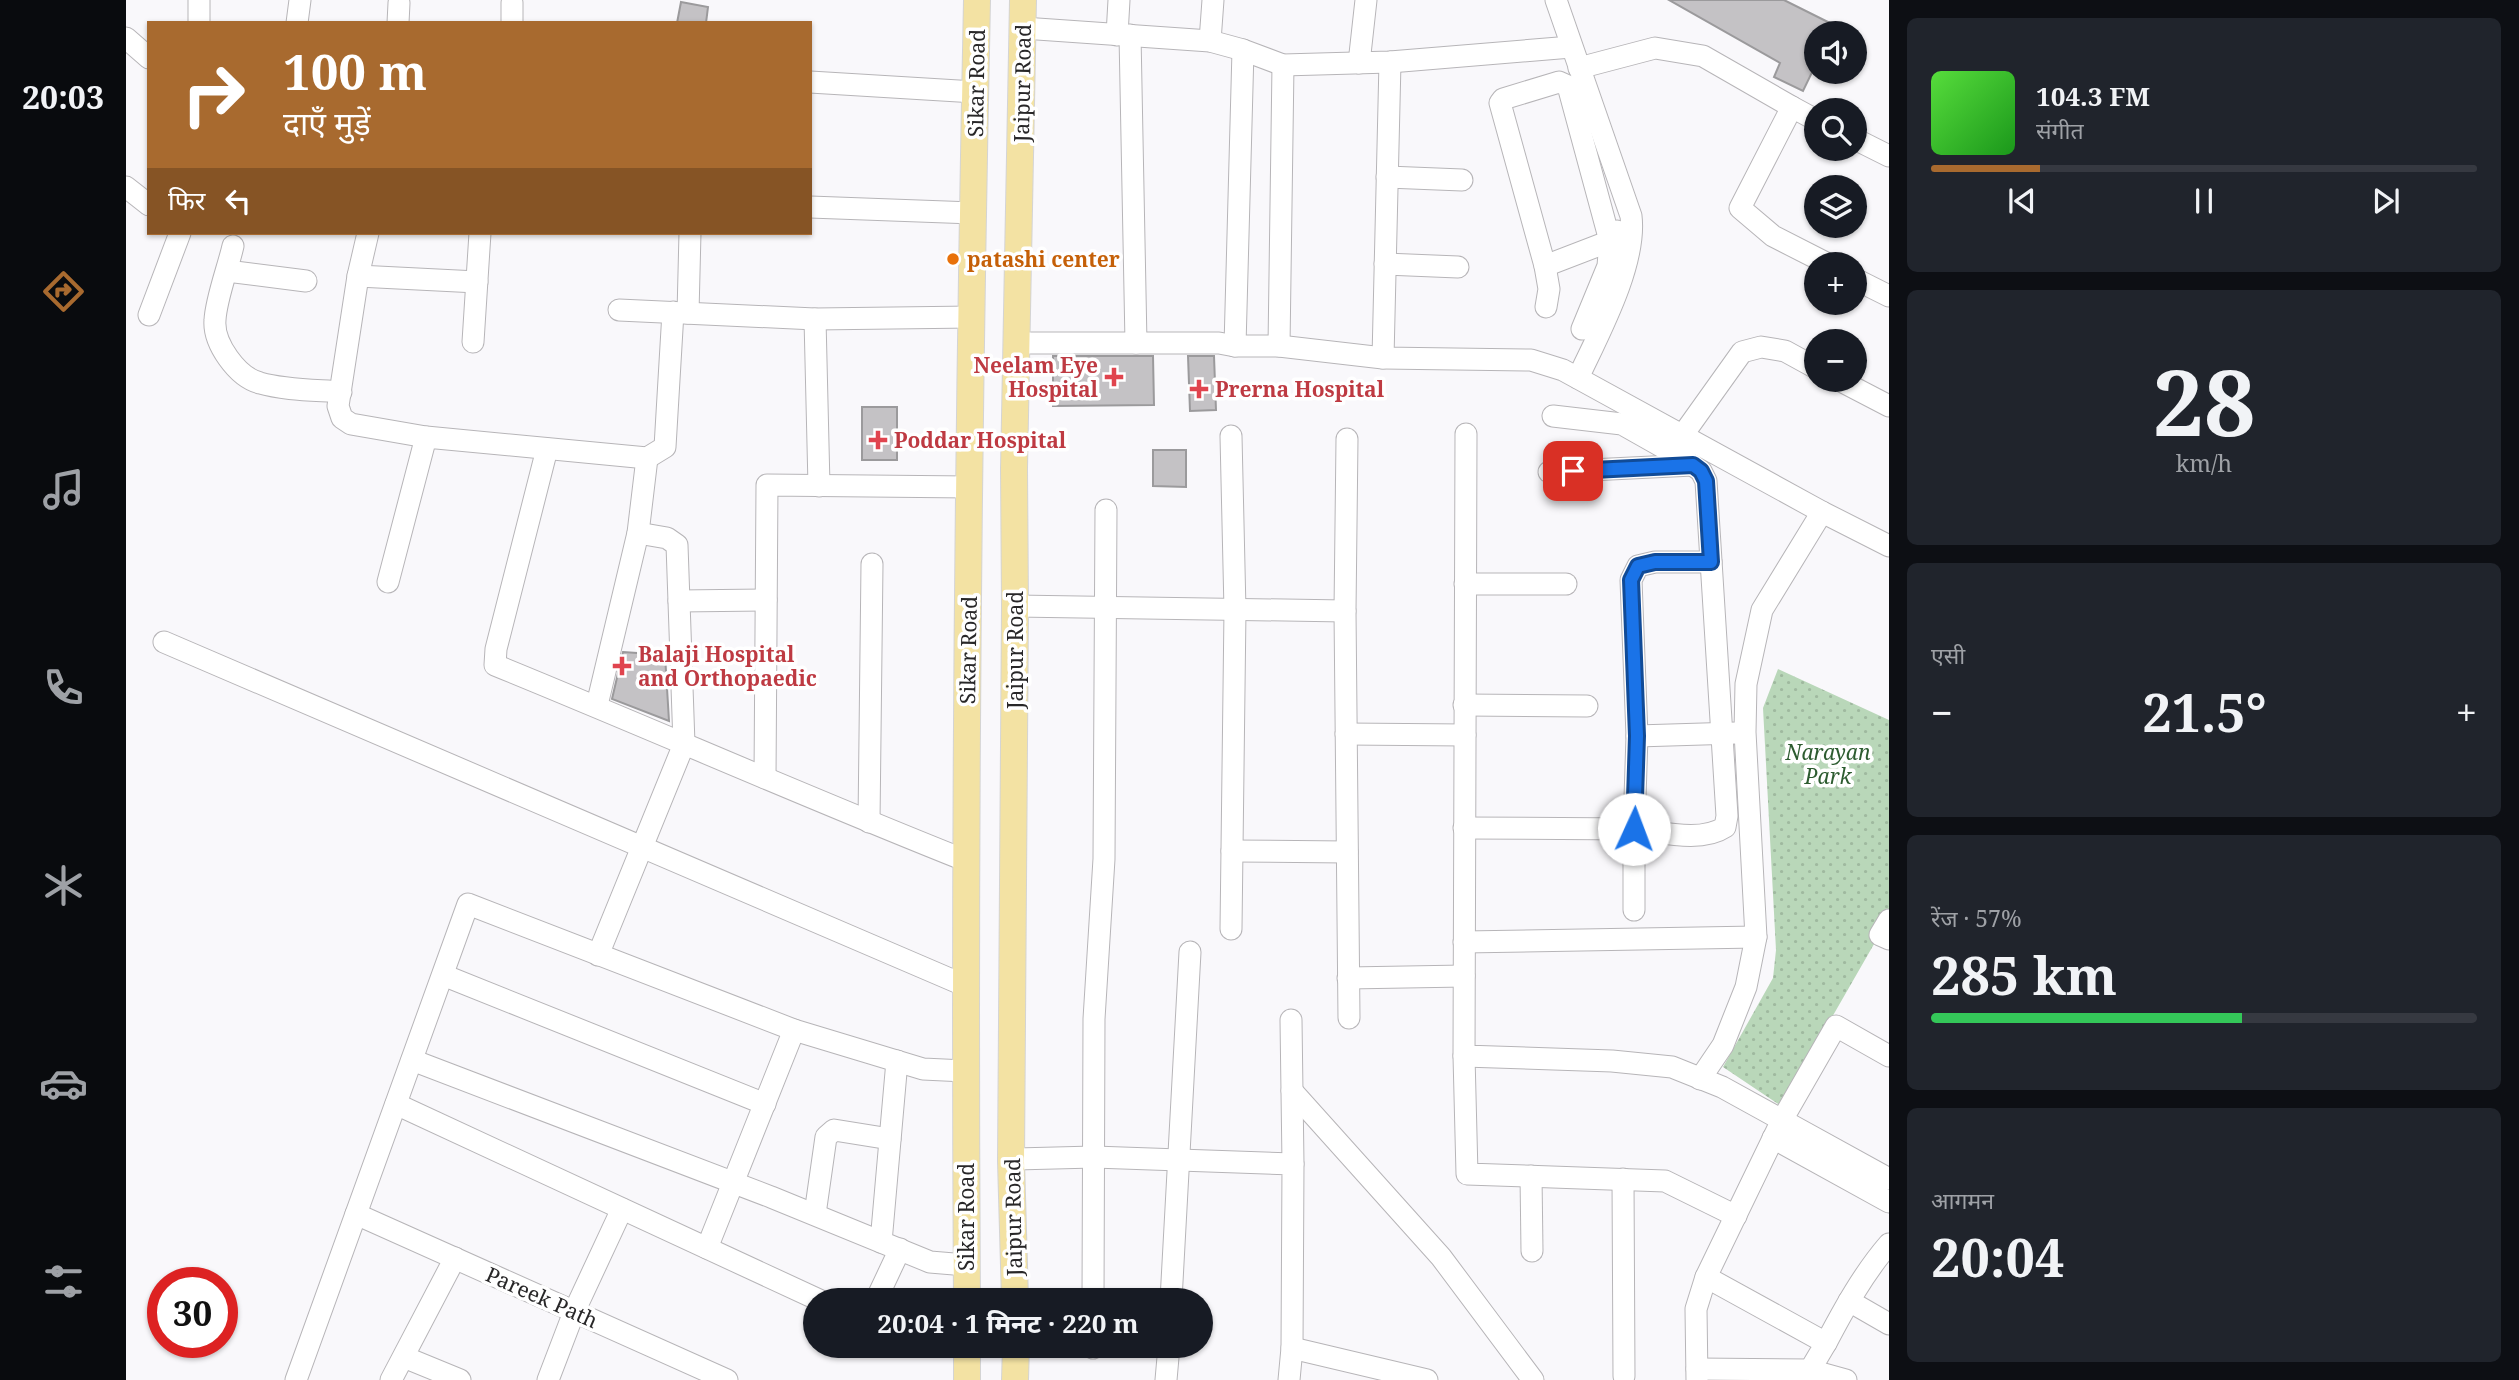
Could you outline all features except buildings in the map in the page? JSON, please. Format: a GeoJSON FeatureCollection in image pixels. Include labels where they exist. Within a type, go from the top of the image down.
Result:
{"type":"FeatureCollection","features":[{"type":"Feature","properties":{"kind":"main road","name":"Sikar Road"},"geometry":{"type":"LineString","coordinates":[[967,1288],[965,1071],[977,0]]}},
{"type":"Feature","properties":{"kind":"main road","name":"Jaipur Road"},"geometry":{"type":"LineString","coordinates":[[1014,1288],[1011,1158],[1016,343],[1023,0]]}},
{"type":"Feature","properties":{"kind":"main road"},"geometry":{"type":"LineString","coordinates":[[967,1358],[967,1380]]}},
{"type":"Feature","properties":{"kind":"main road"},"geometry":{"type":"LineString","coordinates":[[1015,1380],[1016,1358]]}},
{"type":"Feature","properties":{"kind":"street"},"geometry":{"type":"LineString","coordinates":[[199,0],[199,21]]}},
{"type":"Feature","properties":{"kind":"street"},"geometry":{"type":"LineString","coordinates":[[297,21],[300,0]]}},
{"type":"Feature","properties":{"kind":"street"},"geometry":{"type":"LineString","coordinates":[[1119,0],[1123,35],[1136,343]]}},
{"type":"Feature","properties":{"kind":"street"},"geometry":{"type":"LineString","coordinates":[[1210,41],[1213,0]]}},
{"type":"Feature","properties":{"kind":"street"},"geometry":{"type":"LineString","coordinates":[[1359,63],[1366,0]]}},
{"type":"Feature","properties":{"kind":"street"},"geometry":{"type":"LineString","coordinates":[[1556,0],[1631,216],[1632,226],[1621,282],[1578,378]]}},
{"type":"Feature","properties":{"kind":"street"},"geometry":{"type":"LineString","coordinates":[[1023,28],[1210,41],[1283,65],[1390,62],[1572,47]]}},
{"type":"Feature","properties":{"kind":"street"},"geometry":{"type":"LineString","coordinates":[[126,38],[147,56]]}},
{"type":"Feature","properties":{"kind":"street"},"geometry":{"type":"LineString","coordinates":[[1579,68],[1656,48],[1703,57],[1804,114]]}},
{"type":"Feature","properties":{"kind":"street"},"geometry":{"type":"LineString","coordinates":[[1235,346],[1243,50]]}},
{"type":"Feature","properties":{"kind":"street"},"geometry":{"type":"LineString","coordinates":[[1382,358],[1390,62]]}},
{"type":"Feature","properties":{"kind":"street"},"geometry":{"type":"LineString","coordinates":[[1279,346],[1283,65]]}},
{"type":"Feature","properties":{"kind":"street"},"geometry":{"type":"LineString","coordinates":[[812,82],[975,92]]}},
{"type":"Feature","properties":{"kind":"street"},"geometry":{"type":"LineString","coordinates":[[1546,307],[1549,289],[1545,266],[1501,109],[1503,99],[1559,82],[1567,86],[1610,241],[1608,266],[1582,330]]}},
{"type":"Feature","properties":{"kind":"street"},"geometry":{"type":"LineString","coordinates":[[1792,107],[1740,208],[1773,236],[1804,252]]}},
{"type":"Feature","properties":{"kind":"street"},"geometry":{"type":"LineString","coordinates":[[1867,145],[1889,156]]}},
{"type":"Feature","properties":{"kind":"street"},"geometry":{"type":"LineString","coordinates":[[1387,177],[1462,180]]}},
{"type":"Feature","properties":{"kind":"street"},"geometry":{"type":"LineString","coordinates":[[126,187],[147,203]]}},
{"type":"Feature","properties":{"kind":"street"},"geometry":{"type":"LineString","coordinates":[[812,207],[973,213]]}},
{"type":"Feature","properties":{"kind":"street"},"geometry":{"type":"LineString","coordinates":[[1545,266],[1610,241],[1617,231],[1632,226]]}},
{"type":"Feature","properties":{"kind":"street"},"geometry":{"type":"LineString","coordinates":[[149,315],[179,235]]}},
{"type":"Feature","properties":{"kind":"street"},"geometry":{"type":"LineString","coordinates":[[368,235],[358,276],[341,393],[340,414],[351,424],[426,437],[647,458],[664,447],[690,235]]}},
{"type":"Feature","properties":{"kind":"street"},"geometry":{"type":"LineString","coordinates":[[473,342],[480,235]]}},
{"type":"Feature","properties":{"kind":"street"},"geometry":{"type":"LineString","coordinates":[[233,246],[215,321],[218,340],[226,354],[242,373],[257,383],[341,393]]}},
{"type":"Feature","properties":{"kind":"street"},"geometry":{"type":"LineString","coordinates":[[1385,264],[1458,267]]}},
{"type":"Feature","properties":{"kind":"street"},"geometry":{"type":"LineString","coordinates":[[227,271],[306,281]]}},
{"type":"Feature","properties":{"kind":"street"},"geometry":{"type":"LineString","coordinates":[[358,276],[477,282]]}},
{"type":"Feature","properties":{"kind":"street"},"geometry":{"type":"LineString","coordinates":[[1867,284],[1889,296]]}},
{"type":"Feature","properties":{"kind":"street"},"geometry":{"type":"LineString","coordinates":[[619,310],[815,319],[972,317]]}},
{"type":"Feature","properties":{"kind":"street"},"geometry":{"type":"LineString","coordinates":[[815,319],[819,486]]}},
{"type":"Feature","properties":{"kind":"street"},"geometry":{"type":"LineString","coordinates":[[1016,343],[1219,343],[1235,346],[1279,346],[1382,358],[1531,360],[1563,370],[1822,512],[1889,545]]}},
{"type":"Feature","properties":{"kind":"street"},"geometry":{"type":"LineString","coordinates":[[1682,436],[1742,352],[1761,347],[1785,351],[1804,361]]}},
{"type":"Feature","properties":{"kind":"street"},"geometry":{"type":"LineString","coordinates":[[1862,392],[1889,406]]}},
{"type":"Feature","properties":{"kind":"street"},"geometry":{"type":"LineString","coordinates":[[1464,828],[1634,829],[1698,836],[1718,832],[1725,827],[1727,816],[1706,481],[1701,471],[1693,465],[1622,424],[1553,416]]}},
{"type":"Feature","properties":{"kind":"street"},"geometry":{"type":"LineString","coordinates":[[1466,434],[1466,1174],[1665,1181],[1736,1216]]}},
{"type":"Feature","properties":{"kind":"street"},"geometry":{"type":"LineString","coordinates":[[1231,436],[1235,610],[1231,929]]}},
{"type":"Feature","properties":{"kind":"street"},"geometry":{"type":"LineString","coordinates":[[388,582],[426,437]]}},
{"type":"Feature","properties":{"kind":"street"},"geometry":{"type":"LineString","coordinates":[[1347,439],[1345,611],[1349,1018]]}},
{"type":"Feature","properties":{"kind":"street"},"geometry":{"type":"LineString","coordinates":[[547,449],[496,649],[495,665],[597,705],[684,744],[967,861]]}},
{"type":"Feature","properties":{"kind":"street"},"geometry":{"type":"LineString","coordinates":[[597,705],[638,533],[647,458]]}},
{"type":"Feature","properties":{"kind":"street"},"geometry":{"type":"LineString","coordinates":[[1549,472],[1693,465]]}},
{"type":"Feature","properties":{"kind":"street"},"geometry":{"type":"LineString","coordinates":[[765,778],[767,485],[970,487]]}},
{"type":"Feature","properties":{"kind":"street"},"geometry":{"type":"LineString","coordinates":[[1093,1288],[1094,1018],[1104,859],[1106,510]]}},
{"type":"Feature","properties":{"kind":"street"},"geometry":{"type":"LineString","coordinates":[[1700,1079],[1723,1045],[1746,987],[1756,937],[1745,732],[1746,684],[1762,610],[1822,512]]}},
{"type":"Feature","properties":{"kind":"street"},"geometry":{"type":"LineString","coordinates":[[598,955],[684,744],[677,545],[667,538],[638,533]]}},
{"type":"Feature","properties":{"kind":"street"},"geometry":{"type":"LineString","coordinates":[[1634,910],[1637,736],[1631,580],[1638,566],[1655,562],[1711,562]]}},
{"type":"Feature","properties":{"kind":"street"},"geometry":{"type":"LineString","coordinates":[[869,822],[872,564]]}},
{"type":"Feature","properties":{"kind":"street"},"geometry":{"type":"LineString","coordinates":[[1465,584],[1566,584]]}},
{"type":"Feature","properties":{"kind":"street"},"geometry":{"type":"LineString","coordinates":[[679,601],[766,600]]}},
{"type":"Feature","properties":{"kind":"street"},"geometry":{"type":"LineString","coordinates":[[1015,606],[1345,611]]}},
{"type":"Feature","properties":{"kind":"street"},"geometry":{"type":"LineString","coordinates":[[164,642],[966,986]]}},
{"type":"Feature","properties":{"kind":"street"},"geometry":{"type":"LineString","coordinates":[[1464,705],[1587,706]]}},
{"type":"Feature","properties":{"kind":"street"},"geometry":{"type":"LineString","coordinates":[[1637,736],[1745,732]]}},
{"type":"Feature","properties":{"kind":"street"},"geometry":{"type":"LineString","coordinates":[[1346,734],[1465,734]]}},
{"type":"Feature","properties":{"kind":"street"},"geometry":{"type":"LineString","coordinates":[[1232,851],[1347,852]]}},
{"type":"Feature","properties":{"kind":"street"},"geometry":{"type":"LineString","coordinates":[[296,1380],[468,904],[794,1030],[923,1069],[965,1071]]}},
{"type":"Feature","properties":{"kind":"street"},"geometry":{"type":"LineString","coordinates":[[1889,920],[1880,935],[1889,939]]}},
{"type":"Feature","properties":{"kind":"street"},"geometry":{"type":"LineString","coordinates":[[1464,942],[1756,937]]}},
{"type":"Feature","properties":{"kind":"street"},"geometry":{"type":"LineString","coordinates":[[1172,1288],[1190,952]]}},
{"type":"Feature","properties":{"kind":"street"},"geometry":{"type":"LineString","coordinates":[[443,975],[765,1104]]}},
{"type":"Feature","properties":{"kind":"street"},"geometry":{"type":"LineString","coordinates":[[1348,978],[1464,976]]}},
{"type":"Feature","properties":{"kind":"street"},"geometry":{"type":"LineString","coordinates":[[1289,1380],[1293,1348],[1291,1020]]}},
{"type":"Feature","properties":{"kind":"street"},"geometry":{"type":"LineString","coordinates":[[1846,1380],[1810,1370],[1697,1374],[1696,1309],[1706,1277],[1778,1129],[1836,1026],[1889,1056]]}},
{"type":"Feature","properties":{"kind":"street"},"geometry":{"type":"LineString","coordinates":[[707,1248],[794,1030]]}},
{"type":"Feature","properties":{"kind":"street"},"geometry":{"type":"LineString","coordinates":[[1464,1056],[1612,1061],[1672,1067],[1722,1087],[1778,1129],[1889,1202]]}},
{"type":"Feature","properties":{"kind":"street"},"geometry":{"type":"LineString","coordinates":[[412,1060],[815,1214],[930,1262],[966,1265]]}},
{"type":"Feature","properties":{"kind":"street"},"geometry":{"type":"LineString","coordinates":[[879,1288],[890,1245],[890,1139],[897,1061]]}},
{"type":"Feature","properties":{"kind":"street"},"geometry":{"type":"LineString","coordinates":[[1292,1091],[1441,1257],[1533,1380]]}},
{"type":"Feature","properties":{"kind":"street"},"geometry":{"type":"LineString","coordinates":[[397,1104],[803,1293]]}},
{"type":"Feature","properties":{"kind":"street"},"geometry":{"type":"LineString","coordinates":[[1778,1129],[1889,1179]]}},
{"type":"Feature","properties":{"kind":"street"},"geometry":{"type":"LineString","coordinates":[[815,1214],[826,1137],[834,1130],[890,1139]]}},
{"type":"Feature","properties":{"kind":"street"},"geometry":{"type":"LineString","coordinates":[[1011,1158],[1094,1157],[1293,1164]]}},
{"type":"Feature","properties":{"kind":"street"},"geometry":{"type":"LineString","coordinates":[[1531,1176],[1532,1251]]}},
{"type":"Feature","properties":{"kind":"street"},"geometry":{"type":"LineString","coordinates":[[1623,1180],[1624,1376]]}},
{"type":"Feature","properties":{"kind":"street"},"geometry":{"type":"LineString","coordinates":[[548,1380],[574,1312],[622,1209]]}},
{"type":"Feature","properties":{"kind":"street","name":"Pareek Path"},"geometry":{"type":"LineString","coordinates":[[356,1214],[727,1380]]}},
{"type":"Feature","properties":{"kind":"street"},"geometry":{"type":"LineString","coordinates":[[1810,1370],[1849,1301],[1889,1244]]}},
{"type":"Feature","properties":{"kind":"street"},"geometry":{"type":"LineString","coordinates":[[391,1380],[455,1258]]}},
{"type":"Feature","properties":{"kind":"street"},"geometry":{"type":"LineString","coordinates":[[1706,1277],[1826,1343]]}},
{"type":"Feature","properties":{"kind":"street"},"geometry":{"type":"LineString","coordinates":[[1849,1301],[1889,1324]]}},
{"type":"Feature","properties":{"kind":"street"},"geometry":{"type":"LineString","coordinates":[[1293,1348],[1427,1380]]}},
{"type":"Feature","properties":{"kind":"street"},"geometry":{"type":"LineString","coordinates":[[404,1357],[460,1380]]}},
{"type":"Feature","properties":{"kind":"street"},"geometry":{"type":"LineString","coordinates":[[1166,1380],[1168,1358]]}},
{"type":"Feature","properties":{"kind":"green space","name":"Narayan Park"},"geometry":{"type":"Polygon","coordinates":[[[1778,669],[1889,720],[1889,918],[1781,1106],[1723,1067],[1773,978],[1776,950],[1763,708],[1778,669]]]}},
{"type":"Feature","properties":{"kind":"place","name":"patashi center"},"geometry":{"type":"Point","coordinates":[953,259]}},
{"type":"Feature","properties":{"kind":"place","name":"Neelam Eye Hospital"},"geometry":{"type":"Point","coordinates":[1114,377]}},
{"type":"Feature","properties":{"kind":"place","name":"Prerna Hospital"},"geometry":{"type":"Point","coordinates":[1199,389]}},
{"type":"Feature","properties":{"kind":"place","name":"Poddar Hospital"},"geometry":{"type":"Point","coordinates":[878,440]}},
{"type":"Feature","properties":{"kind":"place","name":"Balaji Hospital and Orthopaedic"},"geometry":{"type":"Point","coordinates":[622,666]}},
{"type":"Feature","properties":{"kind":"route"},"geometry":{"type":"LineString","coordinates":[[1573,471],[1693,465],[1701,471],[1706,481],[1711,562],[1655,562],[1638,566],[1631,580],[1637,736],[1634,829]]}}]}
